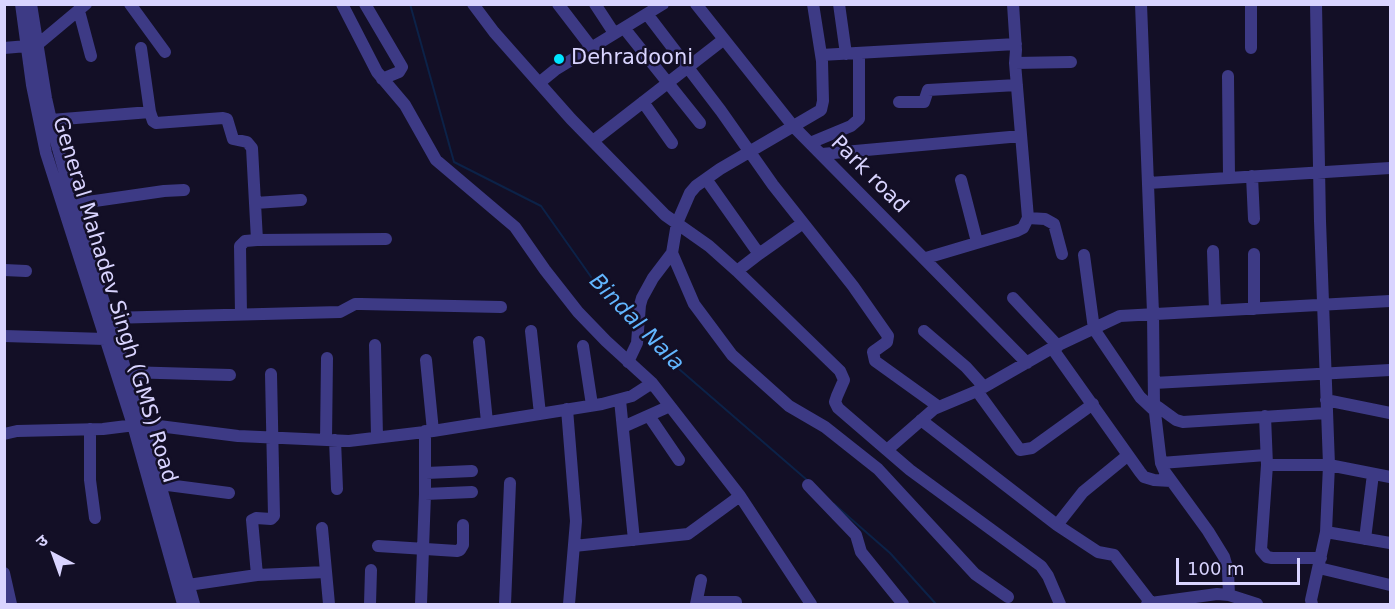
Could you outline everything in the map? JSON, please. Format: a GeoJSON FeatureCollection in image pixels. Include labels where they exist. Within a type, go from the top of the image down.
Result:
{"type":"FeatureCollection","features":[{"type":"Feature","properties":{"kind":"street","name":"General Mahadev Singh (GMS) Road"},"geometry":{"type":"LineString","coordinates":[[21,4],[32,46],[32,85],[46,153],[105,339],[138,425],[183,604]]}},
{"type":"Feature","properties":{"kind":"street"},"geometry":{"type":"LineString","coordinates":[[31,4],[32,46],[51,120],[74,204],[126,372],[138,425],[160,484],[194,604]]}},
{"type":"Feature","properties":{"kind":"street"},"geometry":{"type":"LineString","coordinates":[[130,4],[165,51]]}},
{"type":"Feature","properties":{"kind":"street"},"geometry":{"type":"LineString","coordinates":[[342,4],[368,57],[382,80],[405,105],[436,160],[515,227],[578,312],[652,383],[740,496],[811,604]]}},
{"type":"Feature","properties":{"kind":"street"},"geometry":{"type":"LineString","coordinates":[[365,4],[402,68],[399,72],[382,80]]}},
{"type":"Feature","properties":{"kind":"street"},"geometry":{"type":"LineString","coordinates":[[473,4],[494,32],[539,83],[665,215],[709,246],[737,271],[843,375],[844,380],[836,402],[838,408],[924,482],[1041,566],[1060,604]]}},
{"type":"Feature","properties":{"kind":"street"},"geometry":{"type":"LineString","coordinates":[[558,4],[591,47]]}},
{"type":"Feature","properties":{"kind":"street"},"geometry":{"type":"LineString","coordinates":[[596,4],[700,123]]}},
{"type":"Feature","properties":{"kind":"street"},"geometry":{"type":"LineString","coordinates":[[539,83],[591,47],[663,4]]}},
{"type":"Feature","properties":{"kind":"street","name":"Park road"},"geometry":{"type":"LineString","coordinates":[[696,4],[793,126],[848,184],[926,258],[1027,363]]}},
{"type":"Feature","properties":{"kind":"street"},"geometry":{"type":"LineString","coordinates":[[628,362],[635,349],[638,335],[640,305],[647,288],[672,253],[677,223],[690,193],[696,186],[750,151],[821,110],[823,101],[821,55],[813,4]]}},
{"type":"Feature","properties":{"kind":"street"},"geometry":{"type":"LineString","coordinates":[[839,4],[846,54]]}},
{"type":"Feature","properties":{"kind":"street"},"geometry":{"type":"LineString","coordinates":[[926,258],[1017,231],[1026,224],[1028,218],[1013,4]]}},
{"type":"Feature","properties":{"kind":"street"},"geometry":{"type":"LineString","coordinates":[[1141,4],[1153,313],[1154,407],[1161,463],[1224,557],[1228,571],[1229,595]]}},
{"type":"Feature","properties":{"kind":"street"},"geometry":{"type":"LineString","coordinates":[[1251,4],[1251,48]]}},
{"type":"Feature","properties":{"kind":"street"},"geometry":{"type":"LineString","coordinates":[[1310,604],[1326,532],[1329,465],[1316,4]]}},
{"type":"Feature","properties":{"kind":"street"},"geometry":{"type":"LineString","coordinates":[[4,48],[32,46],[82,8],[91,56]]}},
{"type":"Feature","properties":{"kind":"street"},"geometry":{"type":"LineString","coordinates":[[648,14],[773,185],[853,286],[888,336],[887,342],[873,352],[875,361],[939,407]]}},
{"type":"Feature","properties":{"kind":"street"},"geometry":{"type":"LineString","coordinates":[[593,141],[723,40]]}},
{"type":"Feature","properties":{"kind":"street"},"geometry":{"type":"LineString","coordinates":[[821,55],[1016,44]]}},
{"type":"Feature","properties":{"kind":"street"},"geometry":{"type":"LineString","coordinates":[[141,48],[153,121],[156,123],[227,119],[232,139],[247,142],[252,148],[258,240]]}},
{"type":"Feature","properties":{"kind":"street"},"geometry":{"type":"LineString","coordinates":[[810,143],[851,126],[859,119],[859,53]]}},
{"type":"Feature","properties":{"kind":"street"},"geometry":{"type":"LineString","coordinates":[[1016,63],[1071,62]]}},
{"type":"Feature","properties":{"kind":"street"},"geometry":{"type":"LineString","coordinates":[[1228,76],[1229,177]]}},
{"type":"Feature","properties":{"kind":"street"},"geometry":{"type":"LineString","coordinates":[[899,102],[924,102],[928,90],[1017,85]]}},
{"type":"Feature","properties":{"kind":"street"},"geometry":{"type":"LineString","coordinates":[[643,102],[672,143]]}},
{"type":"Feature","properties":{"kind":"street"},"geometry":{"type":"LineString","coordinates":[[51,120],[150,112]]}},
{"type":"Feature","properties":{"kind":"street"},"geometry":{"type":"LineString","coordinates":[[822,154],[1021,136]]}},
{"type":"Feature","properties":{"kind":"street"},"geometry":{"type":"LineString","coordinates":[[1148,183],[1390,168]]}},
{"type":"Feature","properties":{"kind":"street"},"geometry":{"type":"LineString","coordinates":[[1252,176],[1254,219]]}},
{"type":"Feature","properties":{"kind":"street"},"geometry":{"type":"LineString","coordinates":[[706,179],[759,254]]}},
{"type":"Feature","properties":{"kind":"street"},"geometry":{"type":"LineString","coordinates":[[961,180],[977,242]]}},
{"type":"Feature","properties":{"kind":"street"},"geometry":{"type":"LineString","coordinates":[[74,204],[184,190]]}},
{"type":"Feature","properties":{"kind":"street"},"geometry":{"type":"LineString","coordinates":[[255,203],[300,200]]}},
{"type":"Feature","properties":{"kind":"street"},"geometry":{"type":"LineString","coordinates":[[1028,218],[1045,219],[1054,224],[1062,254]]}},
{"type":"Feature","properties":{"kind":"street"},"geometry":{"type":"LineString","coordinates":[[737,271],[803,223]]}},
{"type":"Feature","properties":{"kind":"street"},"geometry":{"type":"LineString","coordinates":[[241,315],[240,246],[245,241],[386,239]]}},
{"type":"Feature","properties":{"kind":"street"},"geometry":{"type":"LineString","coordinates":[[1213,251],[1215,310]]}},
{"type":"Feature","properties":{"kind":"street"},"geometry":{"type":"LineString","coordinates":[[672,253],[694,304],[732,355],[789,406],[825,427],[878,469],[975,574],[1008,597]]}},
{"type":"Feature","properties":{"kind":"street"},"geometry":{"type":"LineString","coordinates":[[1254,254],[1254,309]]}},
{"type":"Feature","properties":{"kind":"street"},"geometry":{"type":"LineString","coordinates":[[1084,255],[1094,329],[1140,397],[1154,407],[1179,422],[1326,413]]}},
{"type":"Feature","properties":{"kind":"street"},"geometry":{"type":"LineString","coordinates":[[4,270],[26,271]]}},
{"type":"Feature","properties":{"kind":"street"},"geometry":{"type":"LineString","coordinates":[[1013,298],[1055,347],[1127,456],[1144,477],[1171,481]]}},
{"type":"Feature","properties":{"kind":"street"},"geometry":{"type":"LineString","coordinates":[[887,450],[939,407],[981,389],[1055,347],[1120,316],[1390,302]]}},
{"type":"Feature","properties":{"kind":"street"},"geometry":{"type":"LineString","coordinates":[[110,318],[340,312],[356,304],[501,307]]}},
{"type":"Feature","properties":{"kind":"street"},"geometry":{"type":"LineString","coordinates":[[531,331],[540,414]]}},
{"type":"Feature","properties":{"kind":"street"},"geometry":{"type":"LineString","coordinates":[[924,331],[966,366],[1020,450],[1032,448],[1093,404]]}},
{"type":"Feature","properties":{"kind":"street"},"geometry":{"type":"LineString","coordinates":[[4,336],[105,339]]}},
{"type":"Feature","properties":{"kind":"street"},"geometry":{"type":"LineString","coordinates":[[479,342],[487,423]]}},
{"type":"Feature","properties":{"kind":"street"},"geometry":{"type":"LineString","coordinates":[[375,345],[377,437]]}},
{"type":"Feature","properties":{"kind":"street"},"geometry":{"type":"LineString","coordinates":[[583,346],[592,405]]}},
{"type":"Feature","properties":{"kind":"street"},"geometry":{"type":"LineString","coordinates":[[327,358],[331,440],[338,489]]}},
{"type":"Feature","properties":{"kind":"street"},"geometry":{"type":"LineString","coordinates":[[421,604],[429,431],[426,360]]}},
{"type":"Feature","properties":{"kind":"street"},"geometry":{"type":"LineString","coordinates":[[1154,383],[1390,370]]}},
{"type":"Feature","properties":{"kind":"street"},"geometry":{"type":"LineString","coordinates":[[126,372],[230,375]]}},
{"type":"Feature","properties":{"kind":"street"},"geometry":{"type":"LineString","coordinates":[[257,575],[252,520],[271,519],[274,516],[271,374]]}},
{"type":"Feature","properties":{"kind":"street"},"geometry":{"type":"LineString","coordinates":[[4,434],[17,431],[138,425],[238,436],[349,441],[487,423],[620,400],[652,383]]}},
{"type":"Feature","properties":{"kind":"street"},"geometry":{"type":"LineString","coordinates":[[620,400],[634,540]]}},
{"type":"Feature","properties":{"kind":"street"},"geometry":{"type":"LineString","coordinates":[[1326,400],[1390,412]]}},
{"type":"Feature","properties":{"kind":"street"},"geometry":{"type":"LineString","coordinates":[[623,427],[670,406]]}},
{"type":"Feature","properties":{"kind":"street"},"geometry":{"type":"LineString","coordinates":[[567,409],[576,522],[569,604]]}},
{"type":"Feature","properties":{"kind":"street"},"geometry":{"type":"LineString","coordinates":[[649,416],[679,460]]}},
{"type":"Feature","properties":{"kind":"street"},"geometry":{"type":"LineString","coordinates":[[1265,416],[1267,460],[1263,554],[1272,558],[1320,563],[1390,585]]}},
{"type":"Feature","properties":{"kind":"street"},"geometry":{"type":"LineString","coordinates":[[921,420],[1057,525],[1098,552],[1114,555],[1154,603],[1201,600],[1217,594],[1229,595],[1257,604]]}},
{"type":"Feature","properties":{"kind":"street"},"geometry":{"type":"LineString","coordinates":[[90,429],[90,480],[94,518]]}},
{"type":"Feature","properties":{"kind":"street"},"geometry":{"type":"LineString","coordinates":[[1057,525],[1083,492],[1127,456]]}},
{"type":"Feature","properties":{"kind":"street"},"geometry":{"type":"LineString","coordinates":[[1161,463],[1267,460],[1329,465],[1390,477]]}},
{"type":"Feature","properties":{"kind":"street"},"geometry":{"type":"LineString","coordinates":[[426,473],[472,471]]}},
{"type":"Feature","properties":{"kind":"street"},"geometry":{"type":"LineString","coordinates":[[1365,539],[1373,474]]}},
{"type":"Feature","properties":{"kind":"street"},"geometry":{"type":"LineString","coordinates":[[505,604],[510,483]]}},
{"type":"Feature","properties":{"kind":"street"},"geometry":{"type":"LineString","coordinates":[[160,484],[229,493]]}},
{"type":"Feature","properties":{"kind":"street"},"geometry":{"type":"LineString","coordinates":[[808,485],[856,535],[861,552],[903,604]]}},
{"type":"Feature","properties":{"kind":"street"},"geometry":{"type":"LineString","coordinates":[[425,494],[472,492]]}},
{"type":"Feature","properties":{"kind":"street"},"geometry":{"type":"LineString","coordinates":[[574,546],[688,534],[740,496]]}},
{"type":"Feature","properties":{"kind":"street"},"geometry":{"type":"LineString","coordinates":[[378,546],[460,550],[463,545],[463,525]]}},
{"type":"Feature","properties":{"kind":"street"},"geometry":{"type":"LineString","coordinates":[[322,528],[329,604]]}},
{"type":"Feature","properties":{"kind":"street"},"geometry":{"type":"LineString","coordinates":[[1326,532],[1390,543]]}},
{"type":"Feature","properties":{"kind":"street"},"geometry":{"type":"LineString","coordinates":[[370,604],[371,570]]}},
{"type":"Feature","properties":{"kind":"street"},"geometry":{"type":"LineString","coordinates":[[188,585],[257,575],[326,572]]}},
{"type":"Feature","properties":{"kind":"street"},"geometry":{"type":"LineString","coordinates":[[4,573],[11,604]]}},
{"type":"Feature","properties":{"kind":"street"},"geometry":{"type":"LineString","coordinates":[[701,580],[697,603],[736,602],[736,604]]}},
{"type":"Feature","properties":{"kind":"waterway","name":"Bindal Nala"},"geometry":{"type":"LineString","coordinates":[[410,4],[454,162],[541,206],[601,291],[633,324]]}},
{"type":"Feature","properties":{"kind":"waterway","name":"Bindal Nala"},"geometry":{"type":"LineString","coordinates":[[643,335],[664,356],[807,480]]}},
{"type":"Feature","properties":{"kind":"waterway","name":"Bindal Nala"},"geometry":{"type":"LineString","coordinates":[[834,504],[890,553],[936,604]]}},
{"type":"Feature","properties":{"kind":"place","name":"Dehradooni"},"geometry":{"type":"Point","coordinates":[559,59]}}]}
